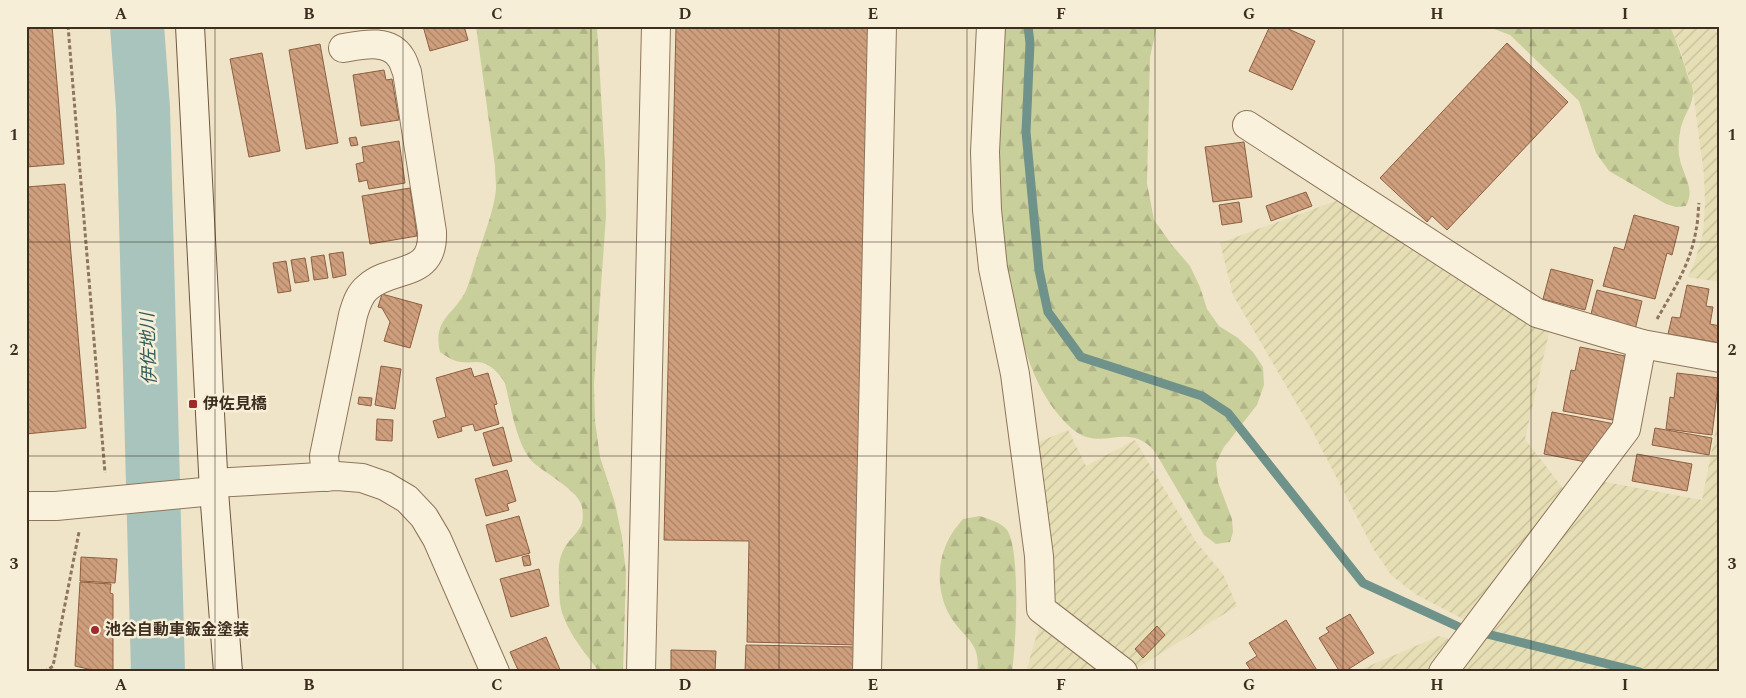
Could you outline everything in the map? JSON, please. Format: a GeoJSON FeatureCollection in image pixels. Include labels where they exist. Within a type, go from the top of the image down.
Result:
{"type":"FeatureCollection","features":[{"type":"Feature","properties":{"kind":"street"},"geometry":{"type":"LineString","coordinates":[[190,26],[208,489],[228,672]]}},
{"type":"Feature","properties":{"kind":"street"},"geometry":{"type":"LineString","coordinates":[[641,672],[656,26]]}},
{"type":"Feature","properties":{"kind":"street"},"geometry":{"type":"LineString","coordinates":[[867,672],[882,26]]}},
{"type":"Feature","properties":{"kind":"street"},"geometry":{"type":"LineString","coordinates":[[990,26],[985,152],[987,210],[994,268],[1015,374],[1039,556],[1041,610],[1123,672]]}},
{"type":"Feature","properties":{"kind":"street"},"geometry":{"type":"LineString","coordinates":[[326,476],[324,456],[353,314],[358,300],[366,288],[379,280],[419,266],[428,257],[433,245],[407,72],[401,56],[386,45],[369,44],[342,48]]}},
{"type":"Feature","properties":{"kind":"street"},"geometry":{"type":"LineString","coordinates":[[1247,125],[1537,313],[1642,344],[1720,358]]}},
{"type":"Feature","properties":{"kind":"street"},"geometry":{"type":"LineString","coordinates":[[1443,672],[1626,429],[1642,344]]}},
{"type":"Feature","properties":{"kind":"street"},"geometry":{"type":"LineString","coordinates":[[26,506],[79,504],[326,476],[362,478],[386,486],[406,499],[424,517],[437,539],[495,672]]}},
{"type":"Feature","properties":{"kind":"path"},"geometry":{"type":"LineString","coordinates":[[68,26],[110,500]]}},
{"type":"Feature","properties":{"kind":"path"},"geometry":{"type":"LineString","coordinates":[[1642,344],[1678,284],[1689,258],[1696,231],[1699,203]]}},
{"type":"Feature","properties":{"kind":"path"},"geometry":{"type":"LineString","coordinates":[[44,672],[53,666],[80,522],[79,504]]}},
{"type":"Feature","properties":{"kind":"shaded area"},"geometry":{"type":"Polygon","coordinates":[[[1670,26],[1712,26],[1720,37],[1720,282],[1688,277],[1703,233],[1704,175],[1693,91],[1680,49],[1670,26]]]}},
{"type":"Feature","properties":{"kind":"shaded area"},"geometry":{"type":"Polygon","coordinates":[[[1341,199],[1550,328],[1525,439],[1565,491],[1467,621],[1417,595],[1392,576],[1374,550],[1313,432],[1233,295],[1220,243],[1341,199]]]}},
{"type":"Feature","properties":{"kind":"shaded area"},"geometry":{"type":"Polygon","coordinates":[[[1720,408],[1720,672],[1649,672],[1487,632],[1600,481],[1702,500],[1720,408]]]}},
{"type":"Feature","properties":{"kind":"shaded area"},"geometry":{"type":"Polygon","coordinates":[[[1068,430],[1086,466],[1135,440],[1196,542],[1223,574],[1237,606],[1137,668],[1052,604],[1036,443],[1068,430]]]}},
{"type":"Feature","properties":{"kind":"shaded area"},"geometry":{"type":"Polygon","coordinates":[[[1040,623],[1105,672],[1026,672],[1040,623]]]}},
{"type":"Feature","properties":{"kind":"shaded area"},"geometry":{"type":"Polygon","coordinates":[[[1439,636],[1452,640],[1429,672],[1355,672],[1439,636]]]}},
{"type":"Feature","properties":{"kind":"shaded area"},"geometry":{"type":"Polygon","coordinates":[[[1484,636],[1627,671],[1627,672],[1457,672],[1484,636]]]}},
{"type":"Feature","properties":{"kind":"green space"},"geometry":{"type":"Polygon","coordinates":[[[476,26],[597,26],[605,162],[606,216],[594,384],[595,421],[600,457],[615,503],[622,537],[626,573],[623,672],[599,672],[571,632],[561,609],[559,563],[565,547],[581,526],[583,515],[580,501],[569,489],[535,464],[529,457],[519,438],[505,383],[497,372],[490,366],[482,363],[458,361],[440,352],[439,331],[442,323],[467,288],[490,219],[496,189],[495,166],[476,26]]]}},
{"type":"Feature","properties":{"kind":"green space"},"geometry":{"type":"Polygon","coordinates":[[[1003,26],[1157,26],[1150,57],[1147,183],[1154,220],[1190,266],[1200,287],[1207,309],[1219,326],[1238,338],[1253,352],[1263,367],[1264,385],[1257,405],[1224,447],[1216,463],[1218,482],[1232,519],[1233,532],[1230,542],[1216,544],[1204,535],[1155,452],[1145,442],[1134,438],[1103,439],[1081,435],[1070,427],[1058,414],[1040,386],[1027,354],[1018,322],[1007,269],[1000,220],[998,140],[1003,26]]]}},
{"type":"Feature","properties":{"kind":"green space"},"geometry":{"type":"Polygon","coordinates":[[[1486,26],[1670,26],[1693,90],[1693,96],[1682,125],[1679,142],[1679,155],[1690,193],[1686,206],[1676,207],[1666,204],[1609,171],[1596,153],[1579,101],[1510,35],[1486,26]]]}},
{"type":"Feature","properties":{"kind":"green space"},"geometry":{"type":"Polygon","coordinates":[[[980,516],[1002,525],[1007,530],[1011,541],[1016,577],[1015,642],[1012,672],[977,672],[978,663],[975,649],[948,612],[941,591],[940,568],[942,556],[951,535],[963,519],[980,516]]]}},
{"type":"Feature","properties":{"kind":"building"},"geometry":{"type":"Polygon","coordinates":[[[26,26],[52,26],[64,164],[26,167],[26,26]]]}},
{"type":"Feature","properties":{"kind":"building"},"geometry":{"type":"Polygon","coordinates":[[[423,26],[464,26],[468,40],[430,51],[423,26]]]}},
{"type":"Feature","properties":{"kind":"building"},"geometry":{"type":"Polygon","coordinates":[[[676,26],[871,26],[857,645],[747,642],[749,541],[664,540],[676,26]]]}},
{"type":"Feature","properties":{"kind":"building"},"geometry":{"type":"Polygon","coordinates":[[[1270,26],[1282,26],[1315,41],[1292,90],[1249,71],[1270,26]]]}},
{"type":"Feature","properties":{"kind":"building"},"geometry":{"type":"Polygon","coordinates":[[[1507,43],[1568,102],[1447,230],[1432,216],[1427,222],[1380,178],[1507,43]]]}},
{"type":"Feature","properties":{"kind":"building"},"geometry":{"type":"Polygon","coordinates":[[[320,44],[338,143],[306,149],[289,50],[320,44]]]}},
{"type":"Feature","properties":{"kind":"building"},"geometry":{"type":"Polygon","coordinates":[[[262,53],[280,151],[249,157],[230,59],[262,53]]]}},
{"type":"Feature","properties":{"kind":"building"},"geometry":{"type":"Polygon","coordinates":[[[384,70],[386,80],[392,79],[399,120],[361,126],[353,75],[384,70]]]}},
{"type":"Feature","properties":{"kind":"building"},"geometry":{"type":"Polygon","coordinates":[[[356,137],[358,145],[351,146],[349,138],[356,137]]]}},
{"type":"Feature","properties":{"kind":"building"},"geometry":{"type":"Polygon","coordinates":[[[399,141],[405,183],[369,189],[367,180],[359,182],[356,164],[364,162],[362,147],[399,141]]]}},
{"type":"Feature","properties":{"kind":"building"},"geometry":{"type":"Polygon","coordinates":[[[1244,142],[1252,197],[1213,202],[1205,147],[1244,142]]]}},
{"type":"Feature","properties":{"kind":"building"},"geometry":{"type":"Polygon","coordinates":[[[65,184],[86,428],[26,434],[26,187],[65,184]]]}},
{"type":"Feature","properties":{"kind":"building"},"geometry":{"type":"Polygon","coordinates":[[[410,188],[417,236],[370,244],[362,196],[410,188]]]}},
{"type":"Feature","properties":{"kind":"building"},"geometry":{"type":"Polygon","coordinates":[[[1306,192],[1312,206],[1271,221],[1266,206],[1306,192]]]}},
{"type":"Feature","properties":{"kind":"building"},"geometry":{"type":"Polygon","coordinates":[[[1239,202],[1242,222],[1222,225],[1219,205],[1239,202]]]}},
{"type":"Feature","properties":{"kind":"building"},"geometry":{"type":"Polygon","coordinates":[[[1634,215],[1679,227],[1672,255],[1667,253],[1655,299],[1603,286],[1614,247],[1624,250],[1634,215]]]}},
{"type":"Feature","properties":{"kind":"building"},"geometry":{"type":"Polygon","coordinates":[[[343,252],[346,275],[333,278],[329,254],[343,252]]]}},
{"type":"Feature","properties":{"kind":"building"},"geometry":{"type":"Polygon","coordinates":[[[324,255],[328,278],[314,280],[311,257],[324,255]]]}},
{"type":"Feature","properties":{"kind":"building"},"geometry":{"type":"Polygon","coordinates":[[[305,258],[309,281],[295,283],[291,260],[305,258]]]}},
{"type":"Feature","properties":{"kind":"building"},"geometry":{"type":"Polygon","coordinates":[[[286,261],[291,291],[278,293],[273,263],[286,261]]]}},
{"type":"Feature","properties":{"kind":"building"},"geometry":{"type":"Polygon","coordinates":[[[1551,269],[1593,280],[1585,310],[1543,299],[1551,269]]]}},
{"type":"Feature","properties":{"kind":"building"},"geometry":{"type":"Polygon","coordinates":[[[1687,285],[1709,289],[1706,306],[1713,307],[1710,324],[1720,326],[1720,343],[1668,334],[1672,317],[1680,318],[1687,285]]]}},
{"type":"Feature","properties":{"kind":"building"},"geometry":{"type":"Polygon","coordinates":[[[1597,290],[1642,301],[1635,330],[1590,318],[1597,290]]]}},
{"type":"Feature","properties":{"kind":"building"},"geometry":{"type":"Polygon","coordinates":[[[382,294],[422,305],[410,348],[384,341],[390,322],[382,308],[378,307],[382,294]]]}},
{"type":"Feature","properties":{"kind":"building"},"geometry":{"type":"Polygon","coordinates":[[[1580,347],[1625,356],[1613,420],[1563,411],[1571,370],[1575,371],[1580,347]]]}},
{"type":"Feature","properties":{"kind":"building"},"geometry":{"type":"Polygon","coordinates":[[[381,366],[401,369],[395,409],[375,405],[381,366]]]}},
{"type":"Feature","properties":{"kind":"building"},"geometry":{"type":"Polygon","coordinates":[[[471,368],[474,377],[488,373],[497,404],[494,405],[499,424],[475,431],[473,424],[461,427],[462,431],[438,438],[433,421],[446,417],[436,378],[471,368]]]}},
{"type":"Feature","properties":{"kind":"building"},"geometry":{"type":"Polygon","coordinates":[[[1677,373],[1719,378],[1712,435],[1666,429],[1670,397],[1674,398],[1677,373]]]}},
{"type":"Feature","properties":{"kind":"building"},"geometry":{"type":"Polygon","coordinates":[[[359,397],[372,398],[371,406],[358,404],[359,397]]]}},
{"type":"Feature","properties":{"kind":"building"},"geometry":{"type":"Polygon","coordinates":[[[1552,412],[1615,424],[1586,462],[1544,454],[1552,412]]]}},
{"type":"Feature","properties":{"kind":"building"},"geometry":{"type":"Polygon","coordinates":[[[377,419],[393,420],[392,441],[376,440],[377,419]]]}},
{"type":"Feature","properties":{"kind":"building"},"geometry":{"type":"Polygon","coordinates":[[[503,427],[512,461],[493,466],[483,433],[503,427]]]}},
{"type":"Feature","properties":{"kind":"building"},"geometry":{"type":"Polygon","coordinates":[[[1655,428],[1712,438],[1709,455],[1652,445],[1655,428]]]}},
{"type":"Feature","properties":{"kind":"building"},"geometry":{"type":"Polygon","coordinates":[[[1637,454],[1692,464],[1687,491],[1632,481],[1637,454]]]}},
{"type":"Feature","properties":{"kind":"building"},"geometry":{"type":"Polygon","coordinates":[[[507,470],[516,501],[507,504],[509,510],[486,516],[475,479],[507,470]]]}},
{"type":"Feature","properties":{"kind":"building"},"geometry":{"type":"Polygon","coordinates":[[[519,516],[530,553],[496,562],[486,525],[519,516]]]}},
{"type":"Feature","properties":{"kind":"building"},"geometry":{"type":"Polygon","coordinates":[[[529,555],[531,565],[524,566],[522,557],[529,555]]]}},
{"type":"Feature","properties":{"kind":"building"},"geometry":{"type":"Polygon","coordinates":[[[81,557],[117,559],[115,583],[80,581],[81,557]]]}},
{"type":"Feature","properties":{"kind":"building"},"geometry":{"type":"Polygon","coordinates":[[[539,569],[549,606],[511,617],[500,579],[539,569]]]}},
{"type":"Feature","properties":{"kind":"building","name":"池谷自動車鈑金塗装"},"geometry":{"type":"Polygon","coordinates":[[[80,582],[111,584],[110,593],[113,594],[113,672],[101,672],[75,666],[80,582]]]}},
{"type":"Feature","properties":{"kind":"building"},"geometry":{"type":"Polygon","coordinates":[[[1350,614],[1374,653],[1344,672],[1340,672],[1319,638],[1329,632],[1326,628],[1350,614]]]}},
{"type":"Feature","properties":{"kind":"building"},"geometry":{"type":"Polygon","coordinates":[[[1286,620],[1318,672],[1267,672],[1266,670],[1252,672],[1246,663],[1257,656],[1249,643],[1286,620]]]}},
{"type":"Feature","properties":{"kind":"building"},"geometry":{"type":"Polygon","coordinates":[[[1157,626],[1165,635],[1143,658],[1135,649],[1157,626]]]}},
{"type":"Feature","properties":{"kind":"building"},"geometry":{"type":"Polygon","coordinates":[[[546,637],[561,672],[519,672],[510,652],[546,637]]]}},
{"type":"Feature","properties":{"kind":"building"},"geometry":{"type":"Polygon","coordinates":[[[746,645],[857,647],[856,672],[745,672],[746,645]]]}},
{"type":"Feature","properties":{"kind":"building"},"geometry":{"type":"Polygon","coordinates":[[[671,650],[716,651],[715,672],[671,672],[671,650]]]}},
{"type":"Feature","properties":{"kind":"waterway","name":"伊佐地川"},"geometry":{"type":"LineString","coordinates":[[137,26],[143,108],[158,672]]}},
{"type":"Feature","properties":{"kind":"waterway"},"geometry":{"type":"LineString","coordinates":[[1028,26],[1030,43],[1026,132],[1039,270],[1048,312],[1081,357],[1202,396],[1228,413],[1363,583],[1459,627]]}},
{"type":"Feature","properties":{"kind":"waterway"},"geometry":{"type":"LineString","coordinates":[[1487,634],[1640,672]]}},
{"type":"Feature","properties":{"kind":"place","name":"伊佐見橋"},"geometry":{"type":"Point","coordinates":[193,404]}},
{"type":"Feature","properties":{"kind":"place","name":"池谷自動車鈑金塗装"},"geometry":{"type":"Point","coordinates":[95,630]}}]}
